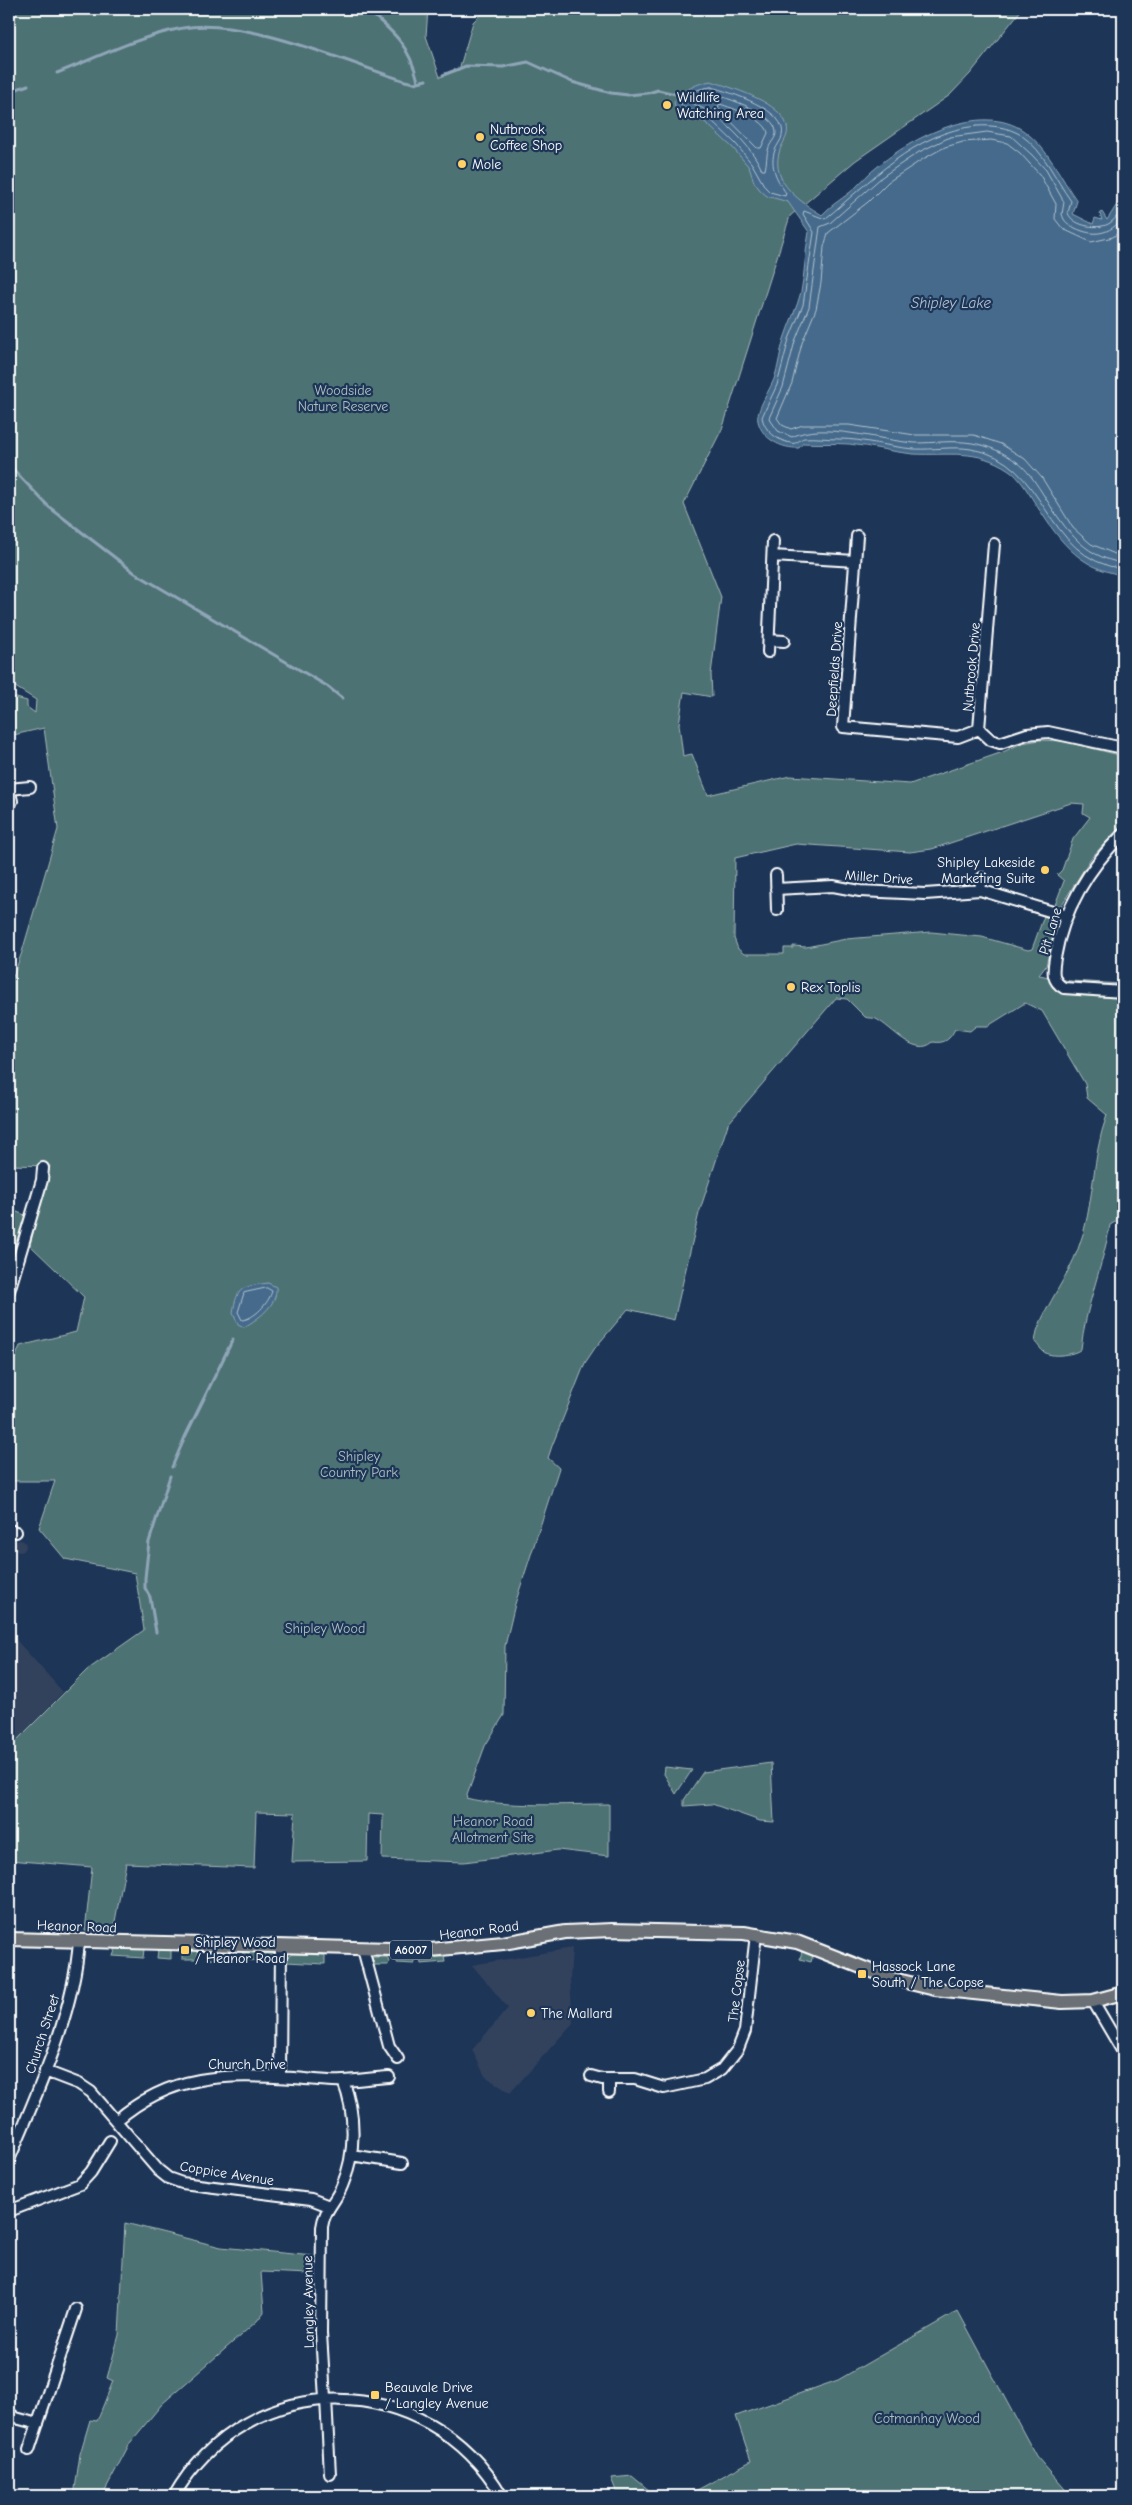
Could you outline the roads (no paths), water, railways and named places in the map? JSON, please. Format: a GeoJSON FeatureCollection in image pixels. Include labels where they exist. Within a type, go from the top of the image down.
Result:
{"type":"FeatureCollection","features":[{"type":"Feature","properties":{"kind":"main road","name":"Heanor Road"},"geometry":{"type":"LineString","coordinates":[[9,1939],[430,1950],[464,1948],[584,1932],[756,1934]]}},
{"type":"Feature","properties":{"kind":"main road","name":"A6007"},"geometry":{"type":"LineString","coordinates":[[756,1934],[797,1942],[888,1978],[917,1986],[1028,2000],[1062,2002],[1093,2001],[1123,1993]]}},
{"type":"Feature","properties":{"kind":"street","name":"Deepfields Drive"},"geometry":{"type":"LineString","coordinates":[[857,536],[844,727],[958,737],[979,729]]}},
{"type":"Feature","properties":{"kind":"street"},"geometry":{"type":"LineString","coordinates":[[768,652],[774,541]]}},
{"type":"Feature","properties":{"kind":"street","name":"Nutbrook Drive"},"geometry":{"type":"LineString","coordinates":[[994,544],[979,729],[991,740],[1000,743],[1027,734],[1048,732],[1065,734],[1123,748]]}},
{"type":"Feature","properties":{"kind":"street"},"geometry":{"type":"LineString","coordinates":[[773,556],[855,561]]}},
{"type":"Feature","properties":{"kind":"street"},"geometry":{"type":"LineString","coordinates":[[769,640],[784,641]]}},
{"type":"Feature","properties":{"kind":"street"},"geometry":{"type":"LineString","coordinates":[[12,801],[9,789],[30,786]]}},
{"type":"Feature","properties":{"kind":"street","name":"Pit Lane"},"geometry":{"type":"LineString","coordinates":[[1123,834],[1090,873],[1066,916],[1054,960],[1053,975],[1056,982],[1069,989],[1123,992]]}},
{"type":"Feature","properties":{"kind":"street"},"geometry":{"type":"LineString","coordinates":[[776,875],[777,910]]}},
{"type":"Feature","properties":{"kind":"street"},"geometry":{"type":"LineString","coordinates":[[980,890],[982,878]]}},
{"type":"Feature","properties":{"kind":"street","name":"Miller Drive"},"geometry":{"type":"LineString","coordinates":[[776,889],[832,886],[860,891],[925,894],[980,890],[1066,916]]}},
{"type":"Feature","properties":{"kind":"street"},"geometry":{"type":"LineString","coordinates":[[9,1291],[42,1180],[43,1168]]}},
{"type":"Feature","properties":{"kind":"street","name":"The Copse"},"geometry":{"type":"LineString","coordinates":[[591,2076],[609,2079],[635,2079],[658,2087],[674,2086],[714,2074],[726,2065],[738,2049],[745,2031],[756,1934]]}},
{"type":"Feature","properties":{"kind":"street","name":"Church Street"},"geometry":{"type":"LineString","coordinates":[[9,2160],[45,2071],[66,2008],[77,1962],[79,1941]]}},
{"type":"Feature","properties":{"kind":"street"},"geometry":{"type":"LineString","coordinates":[[280,2077],[281,1947]]}},
{"type":"Feature","properties":{"kind":"street"},"geometry":{"type":"LineString","coordinates":[[363,1949],[389,2046],[398,2059]]}},
{"type":"Feature","properties":{"kind":"street"},"geometry":{"type":"LineString","coordinates":[[1093,2001],[1123,2052]]}},
{"type":"Feature","properties":{"kind":"street"},"geometry":{"type":"LineString","coordinates":[[728,2044],[738,2049]]}},
{"type":"Feature","properties":{"kind":"street","name":"Coppice Avenue"},"geometry":{"type":"LineString","coordinates":[[45,2071],[84,2086],[158,2170],[173,2180],[182,2183],[311,2199],[329,2206]]}},
{"type":"Feature","properties":{"kind":"street","name":"Church Drive"},"geometry":{"type":"LineString","coordinates":[[116,2121],[155,2094],[186,2081],[223,2076],[343,2081],[389,2078]]}},
{"type":"Feature","properties":{"kind":"street"},"geometry":{"type":"LineString","coordinates":[[609,2079],[609,2092]]}},
{"type":"Feature","properties":{"kind":"street"},"geometry":{"type":"LineString","coordinates":[[329,2206],[341,2188],[351,2156],[353,2134],[350,2102],[343,2081]]}},
{"type":"Feature","properties":{"kind":"street"},"geometry":{"type":"LineString","coordinates":[[9,2210],[80,2184],[91,2172],[110,2140]]}},
{"type":"Feature","properties":{"kind":"street"},"geometry":{"type":"LineString","coordinates":[[351,2156],[402,2163]]}},
{"type":"Feature","properties":{"kind":"street","name":"Langley Avenue"},"geometry":{"type":"LineString","coordinates":[[329,2206],[323,2220],[320,2267],[330,2474]]}},
{"type":"Feature","properties":{"kind":"street"},"geometry":{"type":"LineString","coordinates":[[29,2450],[64,2333],[76,2309]]}},
{"type":"Feature","properties":{"kind":"street"},"geometry":{"type":"LineString","coordinates":[[174,2496],[202,2458],[236,2430],[275,2411],[306,2401],[325,2399],[380,2404],[405,2412],[431,2424],[470,2453],[502,2496]]}},
{"type":"Feature","properties":{"kind":"street"},"geometry":{"type":"LineString","coordinates":[[9,2413],[16,2418],[38,2424]]}},
{"type":"Feature","properties":{"kind":"water","name":"Shipley Lake"},"geometry":{"type":"Polygon","coordinates":[[[711,81],[752,96],[772,107],[780,114],[787,126],[787,134],[779,153],[779,174],[797,198],[822,215],[855,188],[874,169],[908,145],[947,127],[988,120],[1007,123],[1024,131],[1033,138],[1054,164],[1077,201],[1073,214],[1093,224],[1095,218],[1102,220],[1100,214],[1102,212],[1107,220],[1123,195],[1123,575],[1092,566],[1069,549],[1013,473],[985,458],[962,454],[913,454],[849,444],[803,443],[799,448],[793,448],[780,445],[768,438],[758,421],[759,411],[775,376],[784,339],[801,292],[809,232],[788,202],[767,196],[761,191],[754,182],[749,167],[733,148],[706,123],[675,107],[674,102],[686,90],[711,81]]]}},
{"type":"Feature","properties":{"kind":"water"},"geometry":{"type":"Polygon","coordinates":[[[268,1283],[276,1287],[276,1294],[266,1311],[244,1327],[238,1324],[233,1313],[236,1297],[242,1289],[268,1283]]]}},
{"type":"Feature","properties":{"kind":"waterway"},"geometry":{"type":"LineString","coordinates":[[9,19],[13,9]]}},
{"type":"Feature","properties":{"kind":"waterway"},"geometry":{"type":"LineString","coordinates":[[366,9],[385,25],[405,48],[418,81]]}},
{"type":"Feature","properties":{"kind":"waterway"},"geometry":{"type":"LineString","coordinates":[[57,73],[151,36],[183,28],[208,26],[235,29],[295,43],[405,81],[414,83],[426,80]]}},
{"type":"Feature","properties":{"kind":"waterway"},"geometry":{"type":"LineString","coordinates":[[443,75],[466,66],[503,67],[528,62],[572,82],[611,93],[628,95],[658,90],[680,95]]}},
{"type":"Feature","properties":{"kind":"waterway"},"geometry":{"type":"LineString","coordinates":[[9,92],[28,85]]}},
{"type":"Feature","properties":{"kind":"waterway"},"geometry":{"type":"LineString","coordinates":[[9,465],[49,507],[135,573],[327,686],[342,698]]}},
{"type":"Feature","properties":{"kind":"waterway"},"geometry":{"type":"LineString","coordinates":[[172,1467],[233,1339]]}},
{"type":"Feature","properties":{"kind":"waterway"},"geometry":{"type":"LineString","coordinates":[[156,1632],[150,1597],[145,1588],[145,1578],[149,1542],[170,1476]]}},
{"type":"Feature","properties":{"kind":"place","name":"Wildlife Watching Area"},"geometry":{"type":"Point","coordinates":[667,105]}},
{"type":"Feature","properties":{"kind":"place","name":"Nutbrook Coffee Shop"},"geometry":{"type":"Point","coordinates":[480,137]}},
{"type":"Feature","properties":{"kind":"place","name":"Mole"},"geometry":{"type":"Point","coordinates":[462,164]}},
{"type":"Feature","properties":{"kind":"place","name":"Shipley Lakeside Marketing Suite"},"geometry":{"type":"Point","coordinates":[1045,870]}},
{"type":"Feature","properties":{"kind":"place","name":"Rex Toplis"},"geometry":{"type":"Point","coordinates":[791,987]}},
{"type":"Feature","properties":{"kind":"place","name":"Shipley Wood / Heanor Road"},"geometry":{"type":"Point","coordinates":[185,1950]}},
{"type":"Feature","properties":{"kind":"place","name":"Hassock Lane South / The Copse"},"geometry":{"type":"Point","coordinates":[862,1974]}},
{"type":"Feature","properties":{"kind":"place","name":"The Mallard"},"geometry":{"type":"Point","coordinates":[531,2013]}},
{"type":"Feature","properties":{"kind":"place","name":"Beauvale Drive / Langley Avenue"},"geometry":{"type":"Point","coordinates":[375,2395]}},
{"type":"Feature","properties":{"kind":"park label","name":"Woodside Nature Reserve"},"geometry":{"type":"Point","coordinates":[343,398]}},
{"type":"Feature","properties":{"kind":"park label","name":"Shipley Country Park"},"geometry":{"type":"Point","coordinates":[359,1464]}},
{"type":"Feature","properties":{"kind":"park label","name":"Shipley Wood"},"geometry":{"type":"Point","coordinates":[325,1628]}},
{"type":"Feature","properties":{"kind":"park label","name":"Heanor Road Allotment Site"},"geometry":{"type":"Point","coordinates":[493,1829]}},
{"type":"Feature","properties":{"kind":"park label","name":"Cotmanhay Wood"},"geometry":{"type":"Point","coordinates":[927,2418]}}]}
